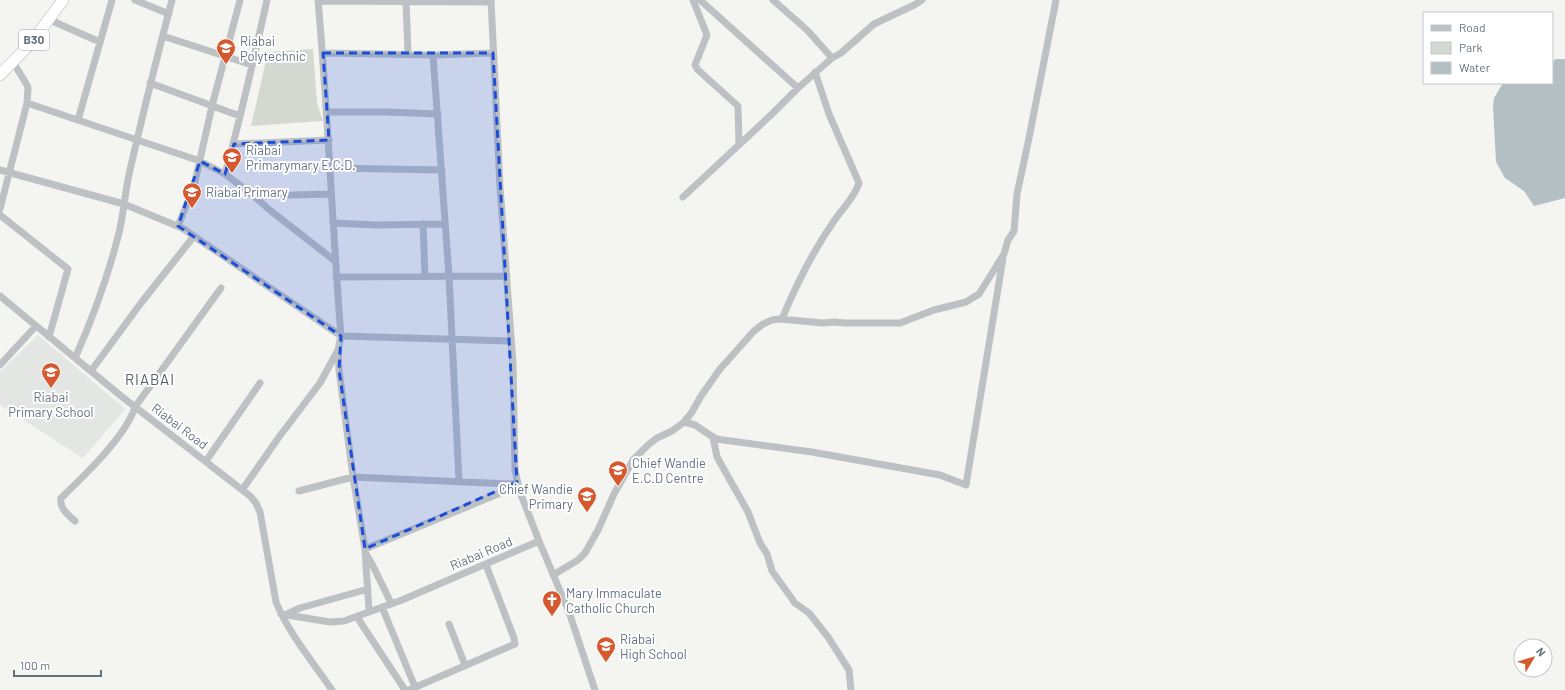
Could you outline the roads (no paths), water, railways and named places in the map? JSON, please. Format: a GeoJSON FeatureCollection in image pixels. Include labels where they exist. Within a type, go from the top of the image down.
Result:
{"type":"FeatureCollection","features":[{"type":"Feature","properties":{"kind":"highway","name":"B30"},"geometry":{"type":"LineString","coordinates":[[0,75],[32,42],[50,20],[63,0]]}},
{"type":"Feature","properties":{"kind":"street"},"geometry":{"type":"LineString","coordinates":[[78,120],[112,0]]}},
{"type":"Feature","properties":{"kind":"street"},"geometry":{"type":"LineString","coordinates":[[135,0],[169,14]]}},
{"type":"Feature","properties":{"kind":"street"},"geometry":{"type":"LineString","coordinates":[[75,358],[105,282],[119,232],[129,175],[150,83],[172,0]]}},
{"type":"Feature","properties":{"kind":"street"},"geometry":{"type":"LineString","coordinates":[[178,226],[194,186],[212,106],[240,0]]}},
{"type":"Feature","properties":{"kind":"street"},"geometry":{"type":"LineString","coordinates":[[225,174],[234,144],[267,0]]}},
{"type":"Feature","properties":{"kind":"street"},"geometry":{"type":"LineString","coordinates":[[242,490],[279,437],[320,383],[338,350],[341,336],[331,194],[328,112],[318,0],[491,1],[511,341],[515,470],[514,483],[569,612],[595,690]]}},
{"type":"Feature","properties":{"kind":"street"},"geometry":{"type":"LineString","coordinates":[[692,0],[708,35],[695,65],[698,70],[738,106],[739,145]]}},
{"type":"Feature","properties":{"kind":"street"},"geometry":{"type":"LineString","coordinates":[[700,0],[798,88]]}},
{"type":"Feature","properties":{"kind":"street"},"geometry":{"type":"LineString","coordinates":[[773,0],[804,27],[832,58]]}},
{"type":"Feature","properties":{"kind":"street"},"geometry":{"type":"LineString","coordinates":[[683,197],[815,72],[847,48],[874,24],[922,0]]}},
{"type":"Feature","properties":{"kind":"street"},"geometry":{"type":"LineString","coordinates":[[684,422],[695,425],[713,437],[729,442],[812,452],[940,475],[966,485],[1004,254],[1008,240],[1014,231],[1017,194],[1056,0]]}},
{"type":"Feature","properties":{"kind":"street"},"geometry":{"type":"LineString","coordinates":[[406,1],[408,54]]}},
{"type":"Feature","properties":{"kind":"street"},"geometry":{"type":"LineString","coordinates":[[50,20],[100,42]]}},
{"type":"Feature","properties":{"kind":"street"},"geometry":{"type":"LineString","coordinates":[[163,36],[252,65]]}},
{"type":"Feature","properties":{"kind":"street"},"geometry":{"type":"LineString","coordinates":[[323,53],[433,55],[493,53]]}},
{"type":"Feature","properties":{"kind":"street"},"geometry":{"type":"LineString","coordinates":[[433,55],[453,340],[452,358],[458,481]]}},
{"type":"Feature","properties":{"kind":"street"},"geometry":{"type":"LineString","coordinates":[[0,209],[27,103],[27,85],[13,62]]}},
{"type":"Feature","properties":{"kind":"street"},"geometry":{"type":"LineString","coordinates":[[782,319],[817,248],[834,220],[856,190],[859,183],[829,114],[815,72]]}},
{"type":"Feature","properties":{"kind":"street"},"geometry":{"type":"LineString","coordinates":[[150,83],[240,116]]}},
{"type":"Feature","properties":{"kind":"street"},"geometry":{"type":"LineString","coordinates":[[27,103],[200,161],[225,174],[335,261]]}},
{"type":"Feature","properties":{"kind":"street"},"geometry":{"type":"LineString","coordinates":[[328,112],[438,114]]}},
{"type":"Feature","properties":{"kind":"street"},"geometry":{"type":"LineString","coordinates":[[234,144],[329,140]]}},
{"type":"Feature","properties":{"kind":"street"},"geometry":{"type":"LineString","coordinates":[[331,168],[442,170]]}},
{"type":"Feature","properties":{"kind":"street"},"geometry":{"type":"LineString","coordinates":[[0,170],[124,204],[178,226],[341,336],[511,341]]}},
{"type":"Feature","properties":{"kind":"street"},"geometry":{"type":"LineString","coordinates":[[254,196],[331,194]]}},
{"type":"Feature","properties":{"kind":"street"},"geometry":{"type":"LineString","coordinates":[[0,215],[68,269],[49,337]]}},
{"type":"Feature","properties":{"kind":"street"},"geometry":{"type":"LineString","coordinates":[[333,223],[445,224]]}},
{"type":"Feature","properties":{"kind":"street"},"geometry":{"type":"LineString","coordinates":[[423,224],[425,276]]}},
{"type":"Feature","properties":{"kind":"street"},"geometry":{"type":"LineString","coordinates":[[91,371],[141,303],[194,236]]}},
{"type":"Feature","properties":{"kind":"street"},"geometry":{"type":"LineString","coordinates":[[553,575],[578,560],[585,553],[598,530],[614,494],[634,460],[648,445],[684,422],[720,369],[754,331],[772,320],[782,319],[823,323],[891,324],[905,322],[934,310],[966,302],[979,294],[1004,254]]}},
{"type":"Feature","properties":{"kind":"street"},"geometry":{"type":"LineString","coordinates":[[336,277],[507,276]]}},
{"type":"Feature","properties":{"kind":"street"},"geometry":{"type":"LineString","coordinates":[[75,521],[65,512],[61,505],[61,498],[93,466],[113,442],[129,420],[135,407],[221,288]]}},
{"type":"Feature","properties":{"kind":"street","name":"Riabai Road"},"geometry":{"type":"LineString","coordinates":[[0,296],[135,407],[250,496],[256,503],[260,512],[276,602],[292,633],[332,690]]}},
{"type":"Feature","properties":{"kind":"street"},"geometry":{"type":"LineString","coordinates":[[0,365],[36,326]]}},
{"type":"Feature","properties":{"kind":"street"},"geometry":{"type":"LineString","coordinates":[[338,350],[353,477],[365,551],[370,611]]}},
{"type":"Feature","properties":{"kind":"street"},"geometry":{"type":"LineString","coordinates":[[206,461],[260,383]]}},
{"type":"Feature","properties":{"kind":"street"},"geometry":{"type":"LineString","coordinates":[[713,437],[717,457],[748,512],[760,543],[767,554],[772,571],[794,603],[809,613],[828,637],[849,670],[851,690]]}},
{"type":"Feature","properties":{"kind":"street"},"geometry":{"type":"LineString","coordinates":[[299,492],[353,477],[514,483]]}},
{"type":"Feature","properties":{"kind":"street"},"geometry":{"type":"LineString","coordinates":[[365,551],[498,494],[514,483]]}},
{"type":"Feature","properties":{"kind":"street","name":"Riabai Road"},"geometry":{"type":"LineString","coordinates":[[283,614],[330,622],[344,621],[402,600],[539,541]]}},
{"type":"Feature","properties":{"kind":"street"},"geometry":{"type":"LineString","coordinates":[[365,551],[391,603]]}},
{"type":"Feature","properties":{"kind":"street"},"geometry":{"type":"LineString","coordinates":[[382,607],[412,688],[512,646],[516,642],[486,565]]}},
{"type":"Feature","properties":{"kind":"street"},"geometry":{"type":"LineString","coordinates":[[283,614],[368,589]]}},
{"type":"Feature","properties":{"kind":"street"},"geometry":{"type":"LineString","coordinates":[[357,617],[405,690]]}},
{"type":"Feature","properties":{"kind":"street"},"geometry":{"type":"LineString","coordinates":[[449,624],[466,665]]}},
{"type":"Feature","properties":{"kind":"water"},"geometry":{"type":"Polygon","coordinates":[[[1556,59],[1565,59],[1565,198],[1534,206],[1524,191],[1505,178],[1496,162],[1493,106],[1494,98],[1502,84],[1553,84],[1553,61],[1556,59]]]}},
{"type":"Feature","properties":{"kind":"place","name":"Riabai Polytechnic"},"geometry":{"type":"Point","coordinates":[226,65]}},
{"type":"Feature","properties":{"kind":"place","name":"Riabai Primarymary E.C.D."},"geometry":{"type":"Point","coordinates":[232,174]}},
{"type":"Feature","properties":{"kind":"place","name":"Riabai Primary"},"geometry":{"type":"Point","coordinates":[192,209]}},
{"type":"Feature","properties":{"kind":"place","name":"Riabai Primary School"},"geometry":{"type":"Point","coordinates":[51,389]}},
{"type":"Feature","properties":{"kind":"place","name":"Chief Wandie E.C.D Centre"},"geometry":{"type":"Point","coordinates":[618,487]}},
{"type":"Feature","properties":{"kind":"place","name":"Chief Wandie Primary"},"geometry":{"type":"Point","coordinates":[587,513]}},
{"type":"Feature","properties":{"kind":"place","name":"Mary Immaculate Catholic Church"},"geometry":{"type":"Point","coordinates":[552,617]}},
{"type":"Feature","properties":{"kind":"place","name":"Riabai High School"},"geometry":{"type":"Point","coordinates":[606,663]}},
{"type":"Feature","properties":{"kind":"district","name":"RIABAI"},"geometry":{"type":"Point","coordinates":[150,380]}}]}
